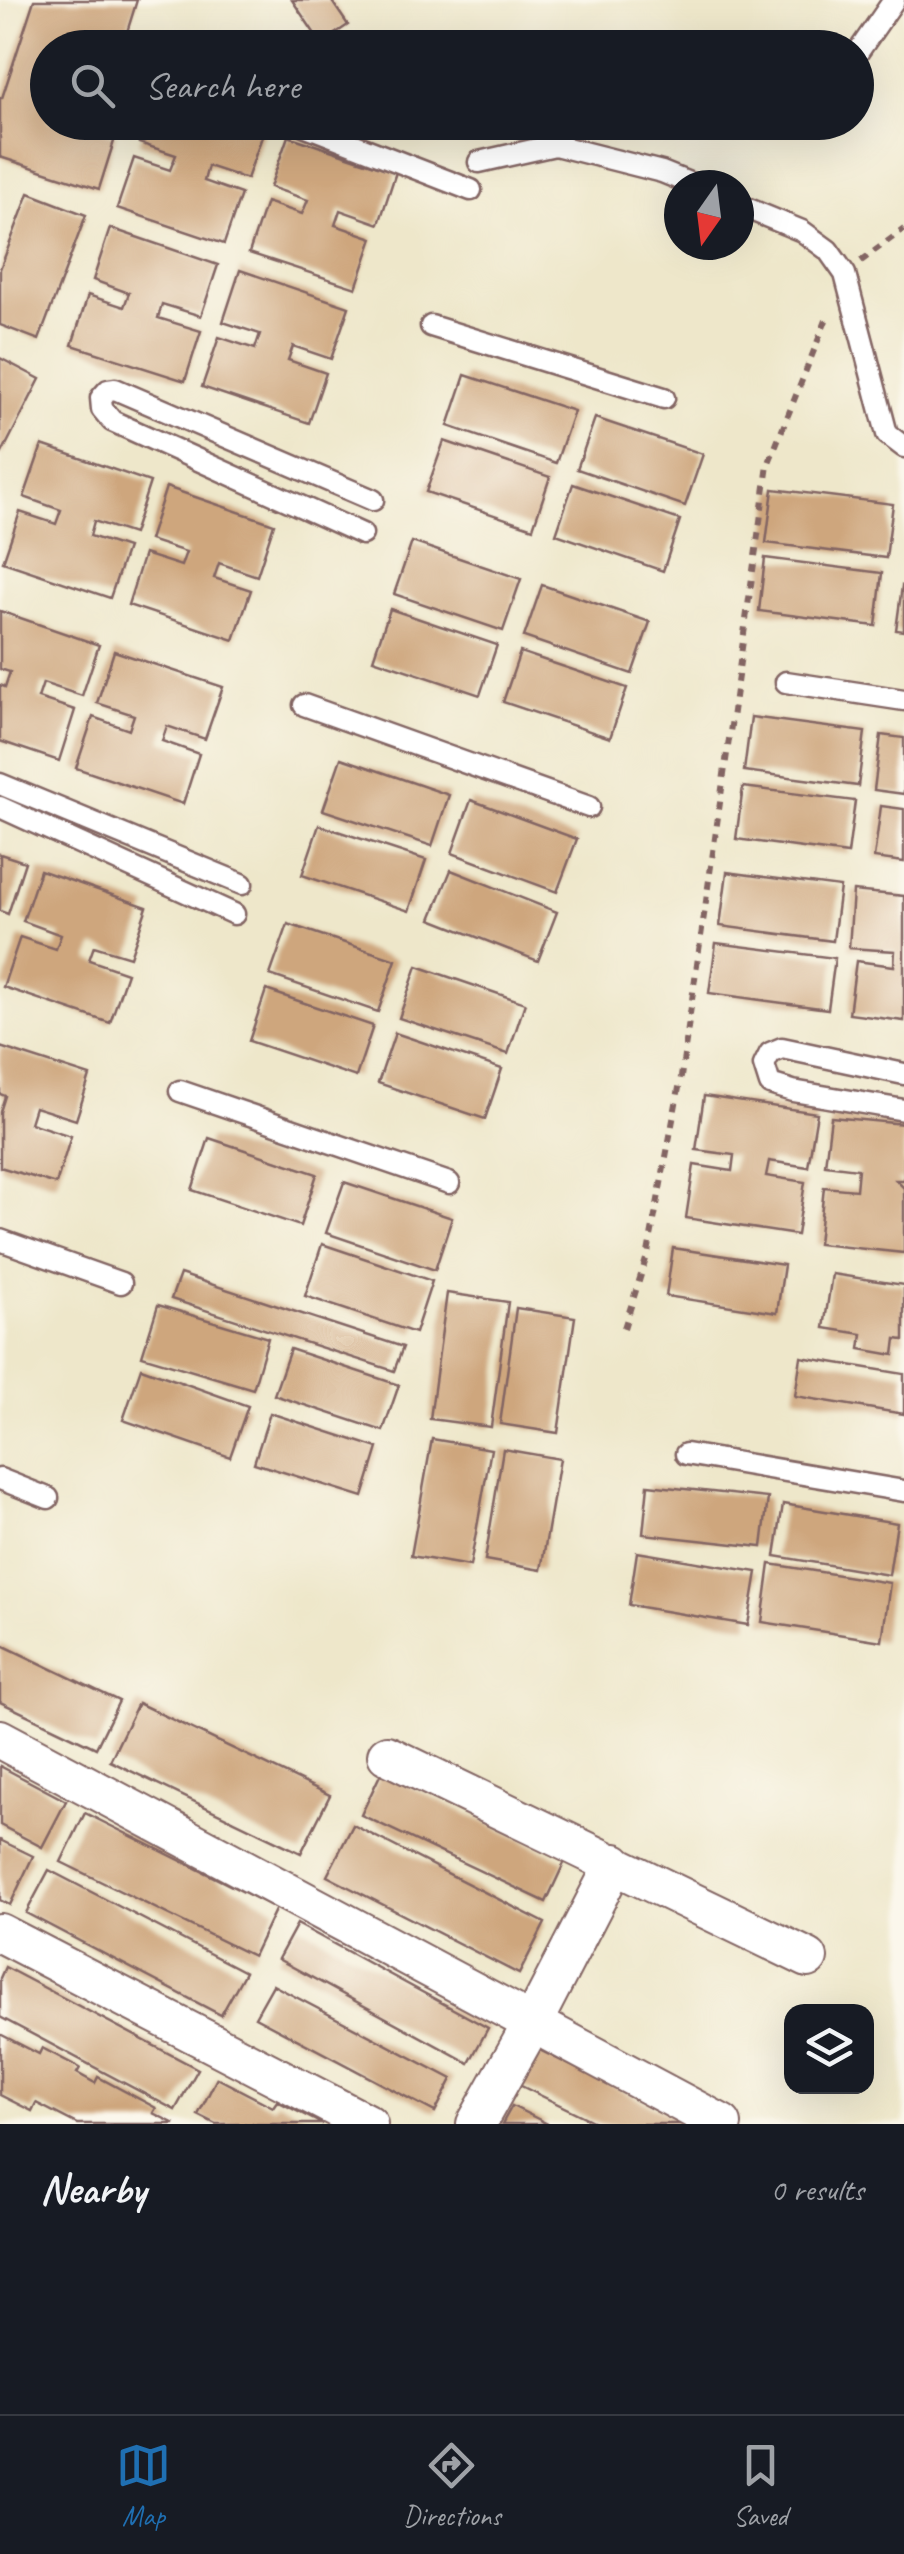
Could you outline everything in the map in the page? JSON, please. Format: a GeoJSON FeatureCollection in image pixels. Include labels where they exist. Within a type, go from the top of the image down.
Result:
{"type":"FeatureCollection","features":[{"type":"Feature","properties":{"kind":"street"},"geometry":{"type":"LineString","coordinates":[[0,1739],[722,2124]]}},
{"type":"Feature","properties":{"kind":"street"},"geometry":{"type":"LineString","coordinates":[[387,1755],[808,1958]]}},
{"type":"Feature","properties":{"kind":"street"},"geometry":{"type":"LineString","coordinates":[[476,2124],[534,2022],[615,1863]]}},
{"type":"Feature","properties":{"kind":"street"},"geometry":{"type":"LineString","coordinates":[[0,1933],[368,2124]]}},
{"type":"Feature","properties":{"kind":"lane"},"geometry":{"type":"LineString","coordinates":[[873,30],[894,0]]}},
{"type":"Feature","properties":{"kind":"lane"},"geometry":{"type":"LineString","coordinates":[[342,140],[471,190]]}},
{"type":"Feature","properties":{"kind":"lane"},"geometry":{"type":"LineString","coordinates":[[478,162],[555,145],[664,173]]}},
{"type":"Feature","properties":{"kind":"lane"},"geometry":{"type":"LineString","coordinates":[[754,211],[802,232],[828,250],[845,274],[887,434],[904,446]]}},
{"type":"Feature","properties":{"kind":"lane"},"geometry":{"type":"LineString","coordinates":[[431,326],[664,398]]}},
{"type":"Feature","properties":{"kind":"lane"},"geometry":{"type":"LineString","coordinates":[[362,534],[112,421],[102,409],[101,398],[115,389],[373,500]]}},
{"type":"Feature","properties":{"kind":"lane"},"geometry":{"type":"LineString","coordinates":[[786,682],[904,700]]}},
{"type":"Feature","properties":{"kind":"lane"},"geometry":{"type":"LineString","coordinates":[[304,705],[590,807]]}},
{"type":"Feature","properties":{"kind":"lane"},"geometry":{"type":"LineString","coordinates":[[0,784],[242,884]]}},
{"type":"Feature","properties":{"kind":"lane"},"geometry":{"type":"LineString","coordinates":[[0,807],[234,914]]}},
{"type":"Feature","properties":{"kind":"lane"},"geometry":{"type":"LineString","coordinates":[[904,1074],[782,1048],[770,1052],[764,1064],[770,1084],[904,1110]]}},
{"type":"Feature","properties":{"kind":"lane"},"geometry":{"type":"LineString","coordinates":[[180,1091],[449,1183]]}},
{"type":"Feature","properties":{"kind":"lane"},"geometry":{"type":"LineString","coordinates":[[0,1240],[120,1283]]}},
{"type":"Feature","properties":{"kind":"lane"},"geometry":{"type":"LineString","coordinates":[[686,1454],[904,1491]]}},
{"type":"Feature","properties":{"kind":"lane"},"geometry":{"type":"LineString","coordinates":[[0,1478],[48,1498]]}},
{"type":"Feature","properties":{"kind":"path"},"geometry":{"type":"LineString","coordinates":[[624,1328],[648,1252],[681,1077],[768,465],[845,274],[904,229]]}},
{"type":"Feature","properties":{"kind":"building"},"geometry":{"type":"Polygon","coordinates":[[[34,0],[137,0],[128,30],[30,30],[30,140],[114,140],[99,189],[0,157],[2,98],[34,0]]]}},
{"type":"Feature","properties":{"kind":"building"},"geometry":{"type":"Polygon","coordinates":[[[292,0],[331,0],[348,25],[340,30],[312,30],[292,0]]]}},
{"type":"Feature","properties":{"kind":"building"},"geometry":{"type":"Polygon","coordinates":[[[261,140],[247,179],[208,166],[204,181],[241,194],[224,244],[117,208],[134,158],[170,170],[176,155],[139,143],[261,140]]]}},
{"type":"Feature","properties":{"kind":"building"},"geometry":{"type":"Polygon","coordinates":[[[287,140],[300,140],[396,172],[379,224],[340,210],[335,225],[373,238],[356,288],[249,253],[266,202],[302,214],[308,200],[270,187],[287,140]]]}},
{"type":"Feature","properties":{"kind":"building"},"geometry":{"type":"Polygon","coordinates":[[[29,193],[86,215],[39,340],[0,325],[0,269],[29,193]]]}},
{"type":"Feature","properties":{"kind":"building"},"geometry":{"type":"Polygon","coordinates":[[[110,228],[218,265],[201,316],[162,304],[158,318],[201,331],[185,381],[72,345],[88,295],[124,307],[129,293],[93,280],[110,228]]]}},
{"type":"Feature","properties":{"kind":"building"},"geometry":{"type":"Polygon","coordinates":[[[240,270],[349,307],[331,359],[293,346],[288,360],[326,373],[309,423],[202,387],[219,337],[255,349],[260,334],[223,322],[240,270]]]}},
{"type":"Feature","properties":{"kind":"building"},"geometry":{"type":"Polygon","coordinates":[[[0,358],[40,379],[0,457],[0,358]]]}},
{"type":"Feature","properties":{"kind":"building"},"geometry":{"type":"Polygon","coordinates":[[[465,375],[574,411],[556,463],[448,426],[465,375]]]}},
{"type":"Feature","properties":{"kind":"building"},"geometry":{"type":"Polygon","coordinates":[[[595,418],[703,454],[685,506],[577,469],[595,418]]]}},
{"type":"Feature","properties":{"kind":"building"},"geometry":{"type":"Polygon","coordinates":[[[444,441],[550,477],[533,528],[426,492],[444,441]]]}},
{"type":"Feature","properties":{"kind":"building"},"geometry":{"type":"Polygon","coordinates":[[[42,445],[150,482],[133,534],[94,521],[90,536],[127,548],[110,598],[3,562],[20,512],[56,524],[61,510],[24,497],[42,445]]]}},
{"type":"Feature","properties":{"kind":"building"},"geometry":{"type":"Polygon","coordinates":[[[573,484],[680,520],[663,571],[556,534],[573,484]]]}},
{"type":"Feature","properties":{"kind":"building"},"geometry":{"type":"Polygon","coordinates":[[[166,487],[274,524],[257,576],[219,563],[214,578],[251,590],[234,640],[128,605],[144,554],[181,566],[186,552],[149,540],[166,487]]]}},
{"type":"Feature","properties":{"kind":"building"},"geometry":{"type":"Polygon","coordinates":[[[773,489],[893,504],[886,558],[766,543],[773,489]]]}},
{"type":"Feature","properties":{"kind":"building"},"geometry":{"type":"Polygon","coordinates":[[[412,542],[521,579],[503,631],[394,594],[412,542]]]}},
{"type":"Feature","properties":{"kind":"building"},"geometry":{"type":"Polygon","coordinates":[[[765,558],[882,573],[876,626],[759,611],[765,558]]]}},
{"type":"Feature","properties":{"kind":"building"},"geometry":{"type":"Polygon","coordinates":[[[542,585],[650,622],[632,674],[524,637],[542,585]]]}},
{"type":"Feature","properties":{"kind":"building"},"geometry":{"type":"Polygon","coordinates":[[[904,587],[904,631],[896,630],[904,587]]]}},
{"type":"Feature","properties":{"kind":"building"},"geometry":{"type":"Polygon","coordinates":[[[390,609],[497,645],[480,695],[373,659],[390,609]]]}},
{"type":"Feature","properties":{"kind":"building"},"geometry":{"type":"Polygon","coordinates":[[[0,611],[99,645],[82,696],[43,683],[38,698],[75,710],[59,761],[0,741],[0,685],[5,687],[10,672],[0,669],[0,611]]]}},
{"type":"Feature","properties":{"kind":"building"},"geometry":{"type":"Polygon","coordinates":[[[114,651],[223,687],[205,739],[167,726],[162,741],[199,754],[183,804],[76,768],[93,717],[129,730],[134,715],[97,703],[114,651]]]}},
{"type":"Feature","properties":{"kind":"building"},"geometry":{"type":"Polygon","coordinates":[[[520,652],[627,688],[610,738],[503,702],[520,652]]]}},
{"type":"Feature","properties":{"kind":"building"},"geometry":{"type":"Polygon","coordinates":[[[751,717],[865,732],[858,786],[744,771],[751,717]]]}},
{"type":"Feature","properties":{"kind":"building"},"geometry":{"type":"Polygon","coordinates":[[[881,735],[904,738],[904,794],[874,790],[881,735]]]}},
{"type":"Feature","properties":{"kind":"building"},"geometry":{"type":"Polygon","coordinates":[[[341,758],[449,795],[432,846],[323,810],[341,758]]]}},
{"type":"Feature","properties":{"kind":"building"},"geometry":{"type":"Polygon","coordinates":[[[743,787],[855,801],[848,854],[736,839],[743,787]]]}},
{"type":"Feature","properties":{"kind":"building"},"geometry":{"type":"Polygon","coordinates":[[[471,800],[577,839],[557,892],[452,853],[471,800]]]}},
{"type":"Feature","properties":{"kind":"building"},"geometry":{"type":"Polygon","coordinates":[[[881,806],[904,809],[904,862],[874,858],[881,806]]]}},
{"type":"Feature","properties":{"kind":"building"},"geometry":{"type":"Polygon","coordinates":[[[319,825],[426,860],[409,911],[302,875],[319,825]]]}},
{"type":"Feature","properties":{"kind":"building"},"geometry":{"type":"Polygon","coordinates":[[[0,854],[25,862],[8,914],[0,911],[0,854]]]}},
{"type":"Feature","properties":{"kind":"building"},"geometry":{"type":"Polygon","coordinates":[[[40,870],[147,907],[130,957],[94,946],[89,960],[127,973],[110,1023],[3,987],[20,937],[56,949],[61,935],[23,921],[40,870]]]}},
{"type":"Feature","properties":{"kind":"building"},"geometry":{"type":"Polygon","coordinates":[[[451,870],[557,912],[538,961],[431,919],[451,870]]]}},
{"type":"Feature","properties":{"kind":"building"},"geometry":{"type":"Polygon","coordinates":[[[727,872],[840,887],[833,941],[720,926],[727,872]]]}},
{"type":"Feature","properties":{"kind":"building"},"geometry":{"type":"Polygon","coordinates":[[[853,891],[904,896],[904,1021],[849,1014],[856,961],[894,966],[895,951],[849,948],[853,891]]]}},
{"type":"Feature","properties":{"kind":"building"},"geometry":{"type":"Polygon","coordinates":[[[288,924],[396,960],[378,1012],[270,975],[288,924]]]}},
{"type":"Feature","properties":{"kind":"building"},"geometry":{"type":"Polygon","coordinates":[[[716,943],[835,958],[828,1009],[709,993],[716,943]]]}},
{"type":"Feature","properties":{"kind":"building"},"geometry":{"type":"Polygon","coordinates":[[[417,966],[525,1003],[508,1054],[399,1018],[417,966]]]}},
{"type":"Feature","properties":{"kind":"building"},"geometry":{"type":"Polygon","coordinates":[[[266,990],[373,1026],[356,1077],[249,1041],[266,990]]]}},
{"type":"Feature","properties":{"kind":"building"},"geometry":{"type":"Polygon","coordinates":[[[395,1033],[502,1069],[485,1119],[378,1083],[395,1033]]]}},
{"type":"Feature","properties":{"kind":"building"},"geometry":{"type":"Polygon","coordinates":[[[0,1047],[90,1076],[76,1120],[35,1107],[30,1123],[71,1136],[56,1184],[0,1167],[0,1112],[5,1096],[0,1094],[0,1047]]]}},
{"type":"Feature","properties":{"kind":"building"},"geometry":{"type":"Polygon","coordinates":[[[704,1096],[817,1113],[808,1167],[769,1161],[766,1176],[805,1182],[797,1235],[686,1218],[694,1165],[732,1171],[734,1155],[696,1150],[704,1096]]]}},
{"type":"Feature","properties":{"kind":"building"},"geometry":{"type":"Polygon","coordinates":[[[831,1117],[904,1124],[904,1180],[896,1180],[904,1188],[904,1253],[818,1244],[824,1187],[856,1190],[858,1169],[825,1165],[831,1117]]]}},
{"type":"Feature","properties":{"kind":"building"},"geometry":{"type":"Polygon","coordinates":[[[209,1138],[317,1174],[300,1226],[192,1190],[209,1138]]]}},
{"type":"Feature","properties":{"kind":"building"},"geometry":{"type":"Polygon","coordinates":[[[344,1182],[452,1218],[435,1270],[326,1233],[344,1182]]]}},
{"type":"Feature","properties":{"kind":"building"},"geometry":{"type":"Polygon","coordinates":[[[322,1244],[432,1281],[415,1333],[305,1296],[322,1244]]]}},
{"type":"Feature","properties":{"kind":"building"},"geometry":{"type":"Polygon","coordinates":[[[673,1248],[784,1265],[777,1313],[666,1296],[673,1248]]]}},
{"type":"Feature","properties":{"kind":"building"},"geometry":{"type":"Polygon","coordinates":[[[180,1274],[403,1347],[394,1371],[171,1299],[180,1274]]]}},
{"type":"Feature","properties":{"kind":"building"},"geometry":{"type":"Polygon","coordinates":[[[832,1274],[904,1285],[904,1340],[896,1339],[894,1355],[860,1349],[862,1334],[824,1328],[832,1274]]]}},
{"type":"Feature","properties":{"kind":"building"},"geometry":{"type":"Polygon","coordinates":[[[447,1293],[508,1302],[491,1427],[430,1419],[447,1293]]]}},
{"type":"Feature","properties":{"kind":"building"},"geometry":{"type":"Polygon","coordinates":[[[158,1305],[268,1338],[253,1389],[142,1356],[158,1305]]]}},
{"type":"Feature","properties":{"kind":"building"},"geometry":{"type":"Polygon","coordinates":[[[516,1308],[575,1317],[558,1433],[500,1424],[516,1308]]]}},
{"type":"Feature","properties":{"kind":"building"},"geometry":{"type":"Polygon","coordinates":[[[290,1349],[399,1385],[383,1431],[274,1395],[290,1349]]]}},
{"type":"Feature","properties":{"kind":"building"},"geometry":{"type":"Polygon","coordinates":[[[801,1357],[904,1374],[904,1414],[795,1396],[801,1357]]]}},
{"type":"Feature","properties":{"kind":"building"},"geometry":{"type":"Polygon","coordinates":[[[141,1368],[248,1406],[230,1457],[123,1420],[141,1368]]]}},
{"type":"Feature","properties":{"kind":"building"},"geometry":{"type":"Polygon","coordinates":[[[270,1413],[378,1448],[363,1497],[254,1463],[270,1413]]]}},
{"type":"Feature","properties":{"kind":"building"},"geometry":{"type":"Polygon","coordinates":[[[432,1439],[491,1449],[470,1566],[411,1556],[432,1439]]]}},
{"type":"Feature","properties":{"kind":"building"},"geometry":{"type":"Polygon","coordinates":[[[503,1449],[560,1459],[541,1570],[485,1560],[503,1449]]]}},
{"type":"Feature","properties":{"kind":"building"},"geometry":{"type":"Polygon","coordinates":[[[648,1485],[768,1498],[762,1547],[643,1534],[648,1485]]]}},
{"type":"Feature","properties":{"kind":"building"},"geometry":{"type":"Polygon","coordinates":[[[783,1504],[897,1523],[889,1575],[775,1556],[783,1504]]]}},
{"type":"Feature","properties":{"kind":"building"},"geometry":{"type":"Polygon","coordinates":[[[637,1552],[757,1572],[748,1625],[629,1605],[637,1552]]]}},
{"type":"Feature","properties":{"kind":"building"},"geometry":{"type":"Polygon","coordinates":[[[770,1564],[890,1583],[882,1641],[762,1622],[770,1564]]]}},
{"type":"Feature","properties":{"kind":"building"},"geometry":{"type":"Polygon","coordinates":[[[0,1644],[119,1701],[96,1748],[0,1702],[0,1644]]]}},
{"type":"Feature","properties":{"kind":"building"},"geometry":{"type":"Polygon","coordinates":[[[138,1703],[330,1795],[301,1853],[110,1761],[138,1703]]]}},
{"type":"Feature","properties":{"kind":"building"},"geometry":{"type":"Polygon","coordinates":[[[0,1766],[66,1801],[42,1847],[0,1825],[0,1766]]]}},
{"type":"Feature","properties":{"kind":"building"},"geometry":{"type":"Polygon","coordinates":[[[381,1773],[565,1861],[546,1902],[361,1815],[381,1773]]]}},
{"type":"Feature","properties":{"kind":"building"},"geometry":{"type":"Polygon","coordinates":[[[85,1813],[276,1908],[253,1956],[61,1862],[85,1813]]]}},
{"type":"Feature","properties":{"kind":"building"},"geometry":{"type":"Polygon","coordinates":[[[353,1825],[545,1923],[519,1974],[327,1876],[353,1825]]]}},
{"type":"Feature","properties":{"kind":"building"},"geometry":{"type":"Polygon","coordinates":[[[0,1840],[33,1856],[10,1905],[0,1900],[0,1840]]]}},
{"type":"Feature","properties":{"kind":"building"},"geometry":{"type":"Polygon","coordinates":[[[49,1870],[245,1972],[221,2015],[26,1913],[49,1870]]]}},
{"type":"Feature","properties":{"kind":"building"},"geometry":{"type":"Polygon","coordinates":[[[297,1924],[488,2028],[469,2063],[278,1959],[297,1924]]]}},
{"type":"Feature","properties":{"kind":"building"},"geometry":{"type":"Polygon","coordinates":[[[5,1967],[198,2069],[175,2110],[0,2017],[0,1978],[5,1967]]]}},
{"type":"Feature","properties":{"kind":"building"},"geometry":{"type":"Polygon","coordinates":[[[273,1985],[452,2079],[435,2112],[255,2017],[273,1985]]]}},
{"type":"Feature","properties":{"kind":"building"},"geometry":{"type":"Polygon","coordinates":[[[0,2034],[39,2054],[42,2048],[80,2068],[77,2073],[95,2083],[98,2077],[156,2108],[153,2113],[175,2124],[77,2124],[36,2103],[32,2111],[0,2095],[0,2034]]]}},
{"type":"Feature","properties":{"kind":"building"},"geometry":{"type":"Polygon","coordinates":[[[527,2044],[689,2124],[599,2124],[509,2080],[527,2044]]]}},
{"type":"Feature","properties":{"kind":"building"},"geometry":{"type":"Polygon","coordinates":[[[217,2078],[273,2107],[277,2101],[322,2124],[216,2124],[198,2115],[217,2078]]]}},
{"type":"Feature","properties":{"kind":"building"},"geometry":{"type":"Polygon","coordinates":[[[512,2106],[548,2124],[502,2124],[512,2106]]]}}]}
